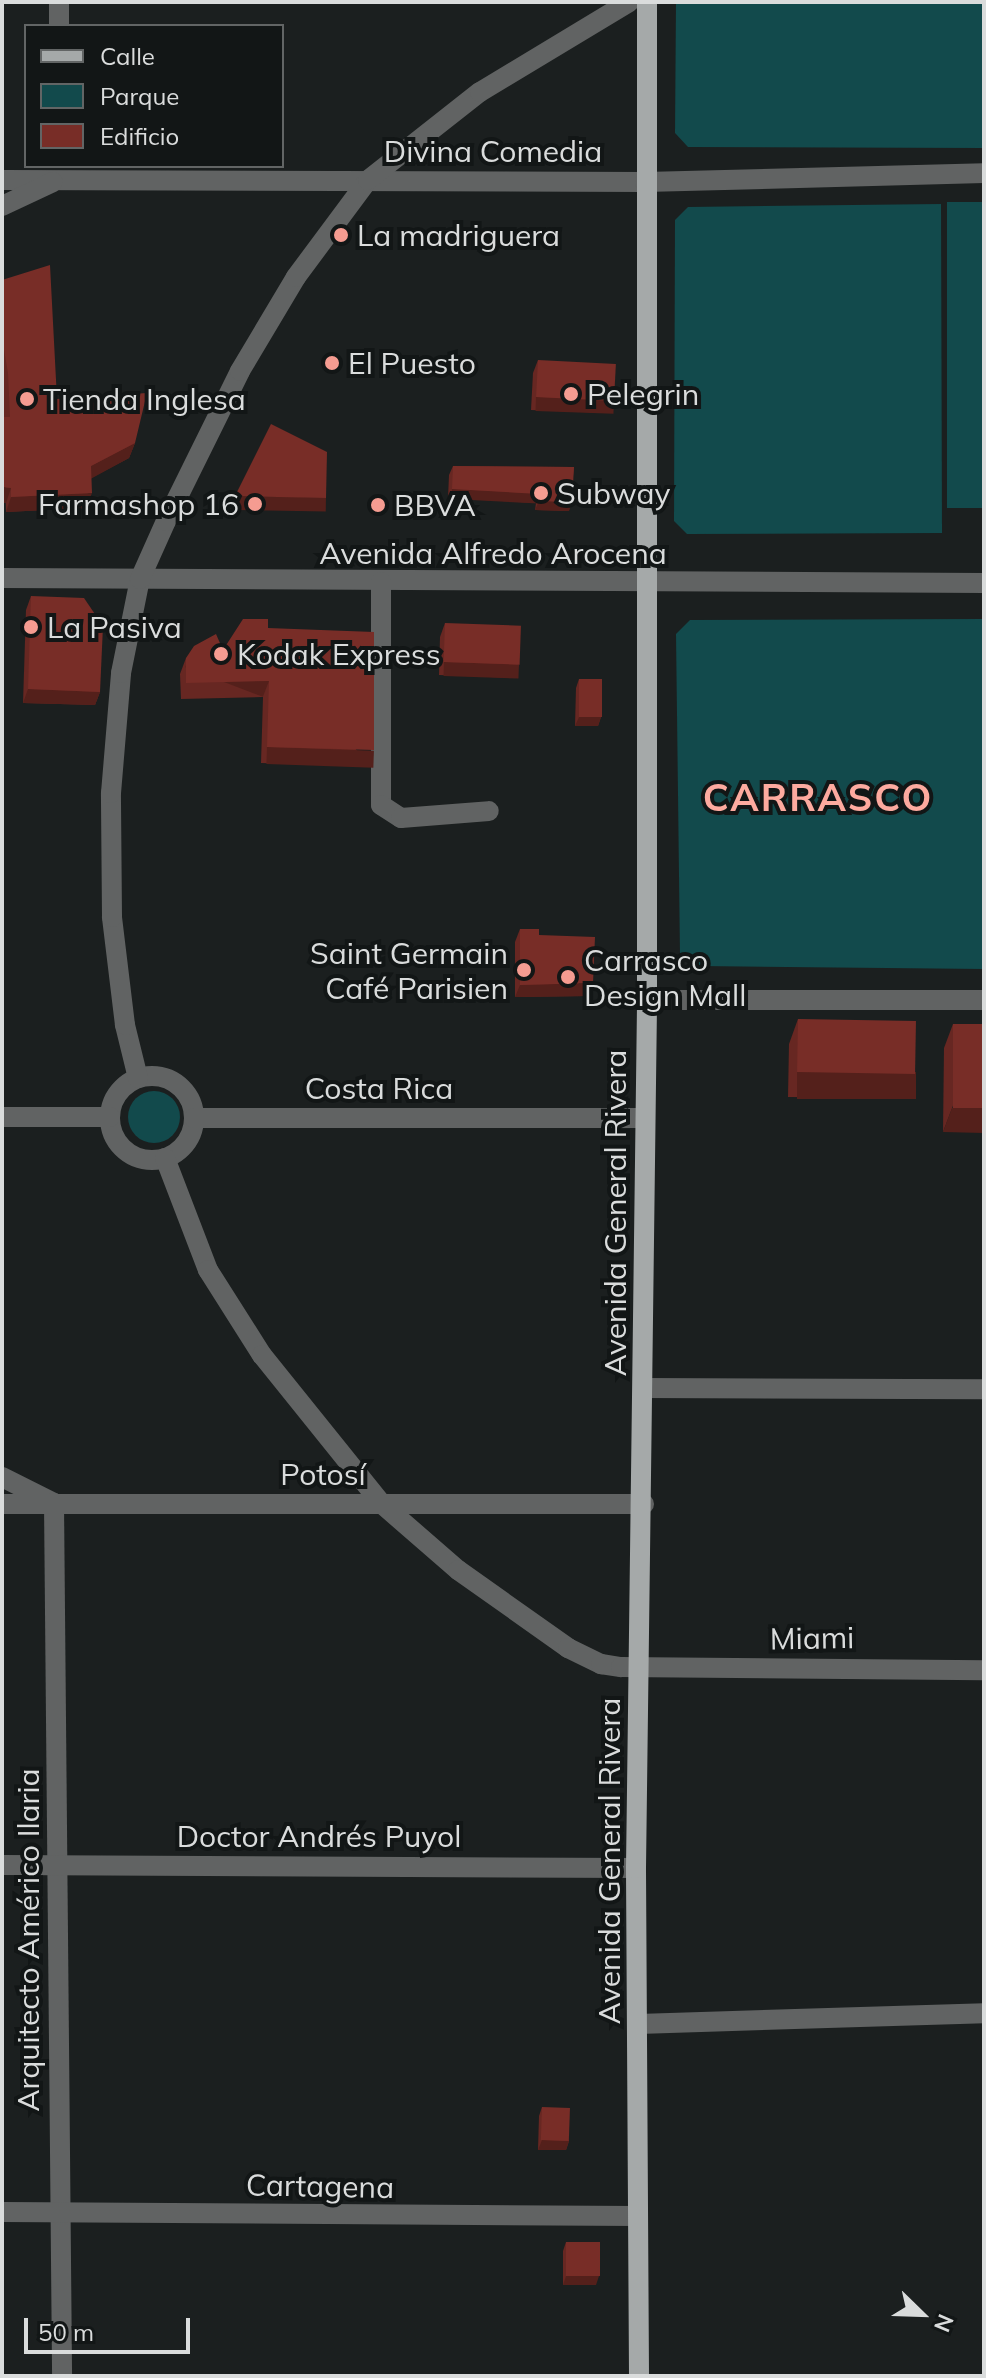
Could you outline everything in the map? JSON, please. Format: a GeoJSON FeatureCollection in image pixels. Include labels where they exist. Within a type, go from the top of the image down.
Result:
{"type":"FeatureCollection","features":[{"type":"Feature","properties":{"kind":"main road","name":"Avenida General Rivera"},"geometry":{"type":"LineString","coordinates":[[639,2376],[636,1868],[644,1504],[647,1000],[644,585],[647,2]]}},
{"type":"Feature","properties":{"kind":"street"},"geometry":{"type":"LineString","coordinates":[[59,2],[59,24]]}},
{"type":"Feature","properties":{"kind":"street"},"geometry":{"type":"LineString","coordinates":[[138,1078],[125,1025],[112,917],[111,793],[121,673],[140,579],[240,371],[296,277],[368,180],[480,92],[629,2]]}},
{"type":"Feature","properties":{"kind":"street"},"geometry":{"type":"LineString","coordinates":[[2,206],[59,173]]}},
{"type":"Feature","properties":{"kind":"street","name":"Divina Comedia"},"geometry":{"type":"LineString","coordinates":[[2,180],[59,173],[645,182],[984,173]]}},
{"type":"Feature","properties":{"kind":"street","name":"Avenida Alfredo Arocena"},"geometry":{"type":"LineString","coordinates":[[2,578],[644,585],[984,583]]}},
{"type":"Feature","properties":{"kind":"street"},"geometry":{"type":"LineString","coordinates":[[381,582],[381,805],[401,818],[489,811]]}},
{"type":"Feature","properties":{"kind":"street"},"geometry":{"type":"LineString","coordinates":[[647,1000],[984,1000]]}},
{"type":"Feature","properties":{"kind":"street"},"geometry":{"type":"LineString","coordinates":[[161,1076],[181,1086],[194,1118],[186,1142],[165,1158],[145,1159],[127,1152],[114,1136],[110,1117],[115,1097],[138,1078],[161,1076]]}},
{"type":"Feature","properties":{"kind":"street"},"geometry":{"type":"LineString","coordinates":[[2,1117],[110,1117]]}},
{"type":"Feature","properties":{"kind":"street","name":"Costa Rica"},"geometry":{"type":"LineString","coordinates":[[194,1118],[644,1118]]}},
{"type":"Feature","properties":{"kind":"street","name":"Miami"},"geometry":{"type":"LineString","coordinates":[[165,1158],[208,1270],[262,1355],[382,1504],[458,1570],[568,1648],[601,1664],[641,1667],[984,1670]]}},
{"type":"Feature","properties":{"kind":"street"},"geometry":{"type":"LineString","coordinates":[[643,1388],[984,1389]]}},
{"type":"Feature","properties":{"kind":"street"},"geometry":{"type":"LineString","coordinates":[[2,1477],[54,1503]]}},
{"type":"Feature","properties":{"kind":"street","name":"Arquitecto Américo Ilaria"},"geometry":{"type":"LineString","coordinates":[[54,1503],[62,2376]]}},
{"type":"Feature","properties":{"kind":"street","name":"Potosí"},"geometry":{"type":"LineString","coordinates":[[2,1504],[644,1504]]}},
{"type":"Feature","properties":{"kind":"street","name":"Doctor Andrés Puyol"},"geometry":{"type":"LineString","coordinates":[[2,1865],[636,1868]]}},
{"type":"Feature","properties":{"kind":"street"},"geometry":{"type":"LineString","coordinates":[[638,2024],[984,2013]]}},
{"type":"Feature","properties":{"kind":"street","name":"Cartagena"},"geometry":{"type":"LineString","coordinates":[[2,2212],[637,2216]]}},
{"type":"Feature","properties":{"kind":"green space"},"geometry":{"type":"Polygon","coordinates":[[[676,2],[984,2],[984,148],[688,147],[675,133],[676,2]]]}},
{"type":"Feature","properties":{"kind":"green space"},"geometry":{"type":"Polygon","coordinates":[[[947,202],[984,202],[984,508],[947,508],[947,202]]]}},
{"type":"Feature","properties":{"kind":"green space"},"geometry":{"type":"Polygon","coordinates":[[[941,204],[942,533],[687,534],[674,521],[675,220],[688,207],[941,204]]]}},
{"type":"Feature","properties":{"kind":"green space"},"geometry":{"type":"Polygon","coordinates":[[[984,619],[984,969],[699,966],[680,954],[676,634],[690,620],[984,619]]]}},
{"type":"Feature","properties":{"kind":"green space"},"geometry":{"type":"Polygon","coordinates":[[[154,1091],[172,1099],[180,1117],[172,1135],[154,1143],[136,1135],[128,1117],[136,1099],[154,1091]]]}},
{"type":"Feature","properties":{"kind":"building","name":"Tienda Inglesa"},"geometry":{"type":"Polygon","coordinates":[[[50,265],[57,399],[147,393],[135,443],[91,466],[92,493],[11,497],[11,488],[2,487],[2,417],[10,417],[8,373],[2,338],[2,280],[50,265]]]}},
{"type":"Feature","properties":{"kind":"building","name":"Pelegrin"},"geometry":{"type":"Polygon","coordinates":[[[538,360],[616,364],[614,401],[536,397],[538,360]]]}},
{"type":"Feature","properties":{"kind":"building"},"geometry":{"type":"Polygon","coordinates":[[[271,424],[327,452],[326,498],[235,496],[271,424]]]}},
{"type":"Feature","properties":{"kind":"building"},"geometry":{"type":"Polygon","coordinates":[[[453,466],[574,467],[572,502],[539,501],[539,494],[452,489],[453,466]]]}},
{"type":"Feature","properties":{"kind":"building"},"geometry":{"type":"Polygon","coordinates":[[[31,596],[84,598],[103,626],[100,692],[28,689],[31,596]]]}},
{"type":"Feature","properties":{"kind":"building"},"geometry":{"type":"Polygon","coordinates":[[[243,619],[268,619],[268,628],[374,632],[374,750],[267,747],[269,681],[186,683],[186,658],[194,646],[216,634],[223,650],[243,619]]]}},
{"type":"Feature","properties":{"kind":"building"},"geometry":{"type":"Polygon","coordinates":[[[445,623],[521,626],[520,665],[444,662],[445,623]]]}},
{"type":"Feature","properties":{"kind":"building"},"geometry":{"type":"Polygon","coordinates":[[[579,679],[602,679],[602,717],[579,717],[579,679]]]}},
{"type":"Feature","properties":{"kind":"building"},"geometry":{"type":"Polygon","coordinates":[[[520,929],[539,929],[539,935],[595,937],[593,983],[520,985],[520,929]]]}},
{"type":"Feature","properties":{"kind":"building"},"geometry":{"type":"Polygon","coordinates":[[[798,1019],[916,1021],[915,1074],[797,1072],[798,1019]]]}},
{"type":"Feature","properties":{"kind":"building"},"geometry":{"type":"Polygon","coordinates":[[[953,1024],[984,1024],[984,1108],[953,1108],[953,1024]]]}},
{"type":"Feature","properties":{"kind":"building"},"geometry":{"type":"Polygon","coordinates":[[[542,2107],[570,2108],[569,2141],[541,2140],[542,2107]]]}},
{"type":"Feature","properties":{"kind":"building"},"geometry":{"type":"Polygon","coordinates":[[[566,2242],[600,2242],[600,2276],[566,2276],[566,2242]]]}},
{"type":"Feature","properties":{"kind":"place","name":"La madriguera"},"geometry":{"type":"Point","coordinates":[341,235]}},
{"type":"Feature","properties":{"kind":"place","name":"El Puesto"},"geometry":{"type":"Point","coordinates":[332,363]}},
{"type":"Feature","properties":{"kind":"place","name":"Pelegrin"},"geometry":{"type":"Point","coordinates":[571,394]}},
{"type":"Feature","properties":{"kind":"place","name":"Tienda Inglesa"},"geometry":{"type":"Point","coordinates":[27,399]}},
{"type":"Feature","properties":{"kind":"place","name":"Subway"},"geometry":{"type":"Point","coordinates":[541,493]}},
{"type":"Feature","properties":{"kind":"place","name":"Farmashop 16"},"geometry":{"type":"Point","coordinates":[255,504]}},
{"type":"Feature","properties":{"kind":"place","name":"BBVA"},"geometry":{"type":"Point","coordinates":[378,505]}},
{"type":"Feature","properties":{"kind":"place","name":"La Pasiva"},"geometry":{"type":"Point","coordinates":[31,627]}},
{"type":"Feature","properties":{"kind":"place","name":"Kodak Express"},"geometry":{"type":"Point","coordinates":[221,654]}},
{"type":"Feature","properties":{"kind":"place","name":"Saint Germain Café Parisien"},"geometry":{"type":"Point","coordinates":[524,970]}},
{"type":"Feature","properties":{"kind":"place","name":"Carrasco Design Mall"},"geometry":{"type":"Point","coordinates":[568,977]}},
{"type":"Feature","properties":{"kind":"district","name":"CARRASCO"},"geometry":{"type":"Point","coordinates":[818,798]}}]}
